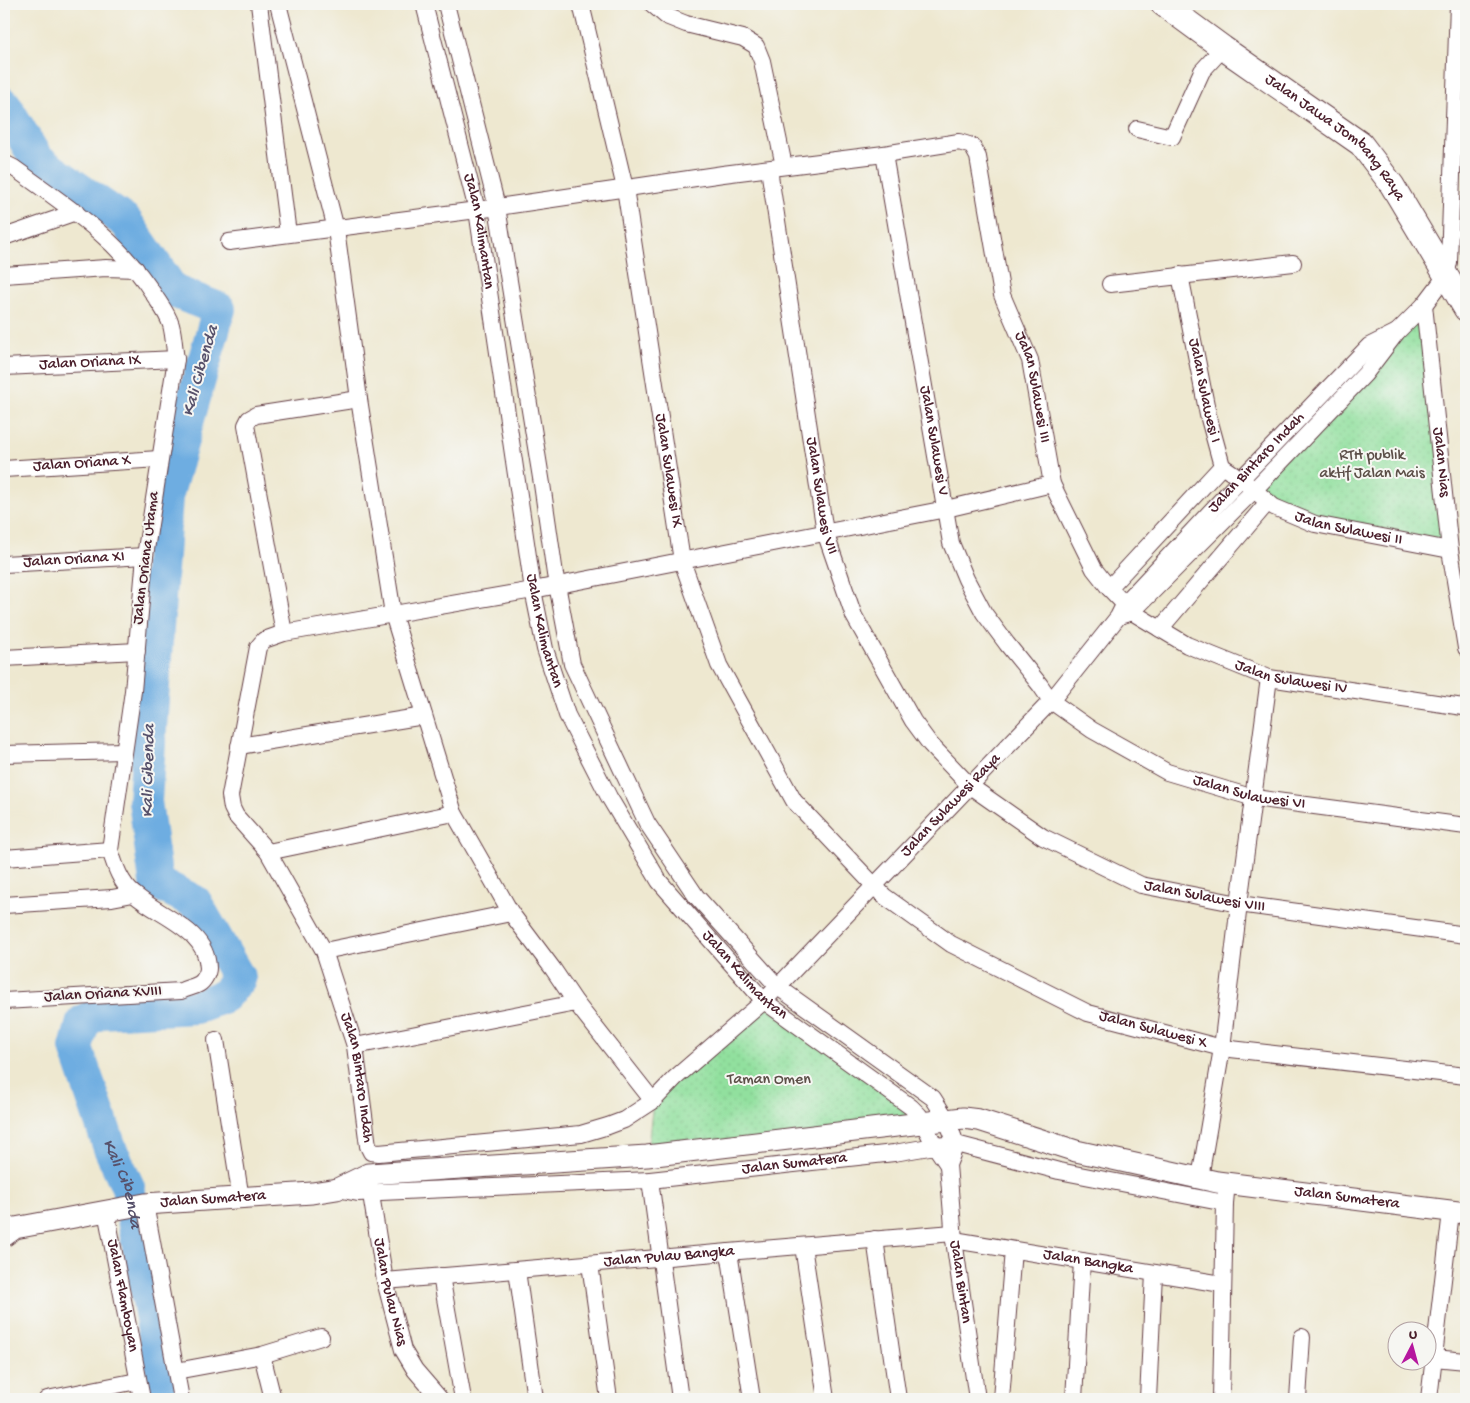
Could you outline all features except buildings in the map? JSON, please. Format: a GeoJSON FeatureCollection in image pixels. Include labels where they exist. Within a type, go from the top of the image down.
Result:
{"type":"FeatureCollection","features":[{"type":"Feature","properties":{"kind":"main road","name":"Jalan Jawa Jombang Raya"},"geometry":{"type":"LineString","coordinates":[[1175,7],[1222,48],[1361,144],[1392,185],[1466,309]]}},
{"type":"Feature","properties":{"kind":"street"},"geometry":{"type":"LineString","coordinates":[[259,4],[288,234]]}},
{"type":"Feature","properties":{"kind":"street"},"geometry":{"type":"LineString","coordinates":[[278,4],[336,228],[359,399],[393,614],[454,813],[511,913],[576,1004],[653,1101]]}},
{"type":"Feature","properties":{"kind":"street","name":"Jalan Kalimantan"},"geometry":{"type":"LineString","coordinates":[[424,4],[477,210],[532,590],[545,649],[567,715],[609,797],[659,881],[764,1001],[911,1107],[924,1123]]}},
{"type":"Feature","properties":{"kind":"street","name":"Jalan Kalimantan"},"geometry":{"type":"LineString","coordinates":[[446,4],[497,207],[557,585],[572,664],[647,823],[696,896],[778,987],[933,1098],[948,1120]]}},
{"type":"Feature","properties":{"kind":"street","name":"Jalan Sulawesi IX"},"geometry":{"type":"LineString","coordinates":[[582,4],[625,188],[682,561],[719,665],[794,801],[874,886]]}},
{"type":"Feature","properties":{"kind":"street","name":"Jalan Sulawesi VII"},"geometry":{"type":"LineString","coordinates":[[652,4],[666,16],[686,24],[743,38],[756,46],[762,61],[825,532],[854,616],[881,666],[913,721],[930,744],[970,786]]}},
{"type":"Feature","properties":{"kind":"street"},"geometry":{"type":"LineString","coordinates":[[1446,276],[1459,216],[1460,101],[1458,4]]}},
{"type":"Feature","properties":{"kind":"street"},"geometry":{"type":"LineString","coordinates":[[1137,129],[1172,137],[1202,71],[1222,48]]}},
{"type":"Feature","properties":{"kind":"street","name":"Jalan Sulawesi III"},"geometry":{"type":"LineString","coordinates":[[884,154],[959,142],[972,146],[978,157],[1002,295],[1030,360],[1052,484],[1094,569],[1125,611]]}},
{"type":"Feature","properties":{"kind":"street"},"geometry":{"type":"LineString","coordinates":[[229,242],[884,154]]}},
{"type":"Feature","properties":{"kind":"street","name":"Jalan Sulawesi V"},"geometry":{"type":"LineString","coordinates":[[884,154],[951,543],[966,580],[984,612],[1051,701]]}},
{"type":"Feature","properties":{"kind":"street","name":"Jalan Oriana Utama"},"geometry":{"type":"LineString","coordinates":[[4,163],[76,212],[117,248],[144,279],[172,328],[176,359],[145,556],[133,691],[110,850],[117,871],[133,894],[187,930],[200,943],[208,960],[208,972],[200,983]]}},
{"type":"Feature","properties":{"kind":"street"},"geometry":{"type":"LineString","coordinates":[[4,237],[76,212]]}},
{"type":"Feature","properties":{"kind":"street"},"geometry":{"type":"LineString","coordinates":[[1110,284],[1292,263]]}},
{"type":"Feature","properties":{"kind":"street"},"geometry":{"type":"LineString","coordinates":[[4,275],[106,268],[136,269]]}},
{"type":"Feature","properties":{"kind":"street","name":"Jalan Sulawesi I"},"geometry":{"type":"LineString","coordinates":[[1180,275],[1208,415],[1222,466]]}},
{"type":"Feature","properties":{"kind":"street","name":"Jalan Bintaro Indah"},"geometry":{"type":"LineString","coordinates":[[1125,611],[1254,490],[1366,374],[1397,332],[1424,305],[1446,276]]}},
{"type":"Feature","properties":{"kind":"street","name":"Jalan Nias"},"geometry":{"type":"LineString","coordinates":[[1424,305],[1450,550],[1466,648]]}},
{"type":"Feature","properties":{"kind":"street","name":"Jalan Bintaro Indah"},"geometry":{"type":"LineString","coordinates":[[1125,611],[1240,479],[1370,346],[1397,332]]}},
{"type":"Feature","properties":{"kind":"street","name":"Jalan Oriana IX"},"geometry":{"type":"LineString","coordinates":[[4,367],[176,359]]}},
{"type":"Feature","properties":{"kind":"street"},"geometry":{"type":"LineString","coordinates":[[359,399],[256,415],[249,419],[246,425],[284,633],[532,590],[682,561],[946,509],[1052,484]]}},
{"type":"Feature","properties":{"kind":"street","name":"Jalan Oriana X"},"geometry":{"type":"LineString","coordinates":[[4,469],[159,459]]}},
{"type":"Feature","properties":{"kind":"street"},"geometry":{"type":"LineString","coordinates":[[1109,588],[1222,466],[1254,490]]}},
{"type":"Feature","properties":{"kind":"street","name":"Jalan Sulawesi II"},"geometry":{"type":"LineString","coordinates":[[1254,490],[1274,507],[1316,524],[1450,550]]}},
{"type":"Feature","properties":{"kind":"street"},"geometry":{"type":"LineString","coordinates":[[1160,629],[1268,502]]}},
{"type":"Feature","properties":{"kind":"street","name":"Jalan Oriana XI"},"geometry":{"type":"LineString","coordinates":[[4,564],[145,556]]}},
{"type":"Feature","properties":{"kind":"street","name":"Jalan Sulawesi IV"},"geometry":{"type":"LineString","coordinates":[[1125,611],[1160,629],[1187,646],[1269,678],[1462,706]]}},
{"type":"Feature","properties":{"kind":"street","name":"Jalan Sulawesi Raya"},"geometry":{"type":"LineString","coordinates":[[778,987],[1051,701],[1125,611]]}},
{"type":"Feature","properties":{"kind":"street","name":"Jalan Bintaro Indah"},"geometry":{"type":"LineString","coordinates":[[284,633],[264,640],[258,647],[230,796],[232,808],[236,816],[268,852],[324,951],[355,1046],[368,1146],[371,1152],[379,1153],[581,1134],[624,1120],[653,1101],[675,1078],[778,987]]}},
{"type":"Feature","properties":{"kind":"street"},"geometry":{"type":"LineString","coordinates":[[4,658],[137,651]]}},
{"type":"Feature","properties":{"kind":"street"},"geometry":{"type":"LineString","coordinates":[[1200,1178],[1222,1048],[1269,678]]}},
{"type":"Feature","properties":{"kind":"street","name":"Jalan Sulawesi VI"},"geometry":{"type":"LineString","coordinates":[[1051,701],[1092,730],[1167,772],[1254,798],[1466,826]]}},
{"type":"Feature","properties":{"kind":"street"},"geometry":{"type":"LineString","coordinates":[[239,746],[424,716]]}},
{"type":"Feature","properties":{"kind":"street"},"geometry":{"type":"LineString","coordinates":[[4,754],[124,752]]}},
{"type":"Feature","properties":{"kind":"street","name":"Jalan Sulawesi VIII"},"geometry":{"type":"LineString","coordinates":[[970,786],[1043,837],[1141,885],[1239,904],[1466,935]]}},
{"type":"Feature","properties":{"kind":"street"},"geometry":{"type":"LineString","coordinates":[[268,852],[454,813]]}},
{"type":"Feature","properties":{"kind":"street"},"geometry":{"type":"LineString","coordinates":[[4,858],[110,850]]}},
{"type":"Feature","properties":{"kind":"street","name":"Jalan Sulawesi X"},"geometry":{"type":"LineString","coordinates":[[874,886],[884,896],[950,944],[1088,1012],[1222,1048],[1466,1076]]}},
{"type":"Feature","properties":{"kind":"street"},"geometry":{"type":"LineString","coordinates":[[4,905],[112,898],[133,894]]}},
{"type":"Feature","properties":{"kind":"street"},"geometry":{"type":"LineString","coordinates":[[324,951],[511,913]]}},
{"type":"Feature","properties":{"kind":"street","name":"Jalan Oriana XVIII"},"geometry":{"type":"LineString","coordinates":[[4,1001],[181,991],[200,983]]}},
{"type":"Feature","properties":{"kind":"street"},"geometry":{"type":"LineString","coordinates":[[355,1046],[576,1004]]}},
{"type":"Feature","properties":{"kind":"street"},"geometry":{"type":"LineString","coordinates":[[216,1040],[241,1199]]}},
{"type":"Feature","properties":{"kind":"street","name":"Jalan Sumatera"},"geometry":{"type":"LineString","coordinates":[[7,1229],[140,1205],[312,1193],[369,1183],[647,1156],[963,1118],[979,1120],[1076,1151],[1200,1178],[1226,1193]]}},
{"type":"Feature","properties":{"kind":"street"},"geometry":{"type":"LineString","coordinates":[[948,1120],[956,1144]]}},
{"type":"Feature","properties":{"kind":"street"},"geometry":{"type":"LineString","coordinates":[[924,1123],[935,1146],[948,1165]]}},
{"type":"Feature","properties":{"kind":"street","name":"Jalan Sumatera"},"geometry":{"type":"LineString","coordinates":[[369,1183],[650,1180],[894,1153],[956,1144],[1060,1171],[1226,1193],[1459,1212]]}},
{"type":"Feature","properties":{"kind":"street","name":"Jalan Bintan"},"geometry":{"type":"LineString","coordinates":[[956,1144],[948,1165],[953,1237],[977,1399]]}},
{"type":"Feature","properties":{"kind":"street"},"geometry":{"type":"LineString","coordinates":[[650,1180],[680,1399]]}},
{"type":"Feature","properties":{"kind":"street","name":"Jalan Pulau Nias"},"geometry":{"type":"LineString","coordinates":[[369,1183],[385,1281],[403,1350],[415,1370],[440,1399]]}},
{"type":"Feature","properties":{"kind":"street"},"geometry":{"type":"LineString","coordinates":[[1221,1399],[1222,1284],[1226,1193]]}},
{"type":"Feature","properties":{"kind":"street"},"geometry":{"type":"LineString","coordinates":[[140,1205],[181,1399]]}},
{"type":"Feature","properties":{"kind":"street","name":"Jalan Flamboyan"},"geometry":{"type":"LineString","coordinates":[[109,1210],[142,1399]]}},
{"type":"Feature","properties":{"kind":"street"},"geometry":{"type":"LineString","coordinates":[[1438,1335],[1459,1212]]}},
{"type":"Feature","properties":{"kind":"street","name":"Jalan Pulau Bangka"},"geometry":{"type":"LineString","coordinates":[[385,1281],[875,1239],[953,1237]]}},
{"type":"Feature","properties":{"kind":"street","name":"Jalan Bangka"},"geometry":{"type":"LineString","coordinates":[[953,1237],[1013,1250],[1222,1284]]}},
{"type":"Feature","properties":{"kind":"street"},"geometry":{"type":"LineString","coordinates":[[875,1239],[898,1399]]}},
{"type":"Feature","properties":{"kind":"street"},"geometry":{"type":"LineString","coordinates":[[803,1246],[826,1399]]}},
{"type":"Feature","properties":{"kind":"street"},"geometry":{"type":"LineString","coordinates":[[1001,1399],[1013,1250]]}},
{"type":"Feature","properties":{"kind":"street"},"geometry":{"type":"LineString","coordinates":[[729,1252],[752,1399]]}},
{"type":"Feature","properties":{"kind":"street"},"geometry":{"type":"LineString","coordinates":[[1074,1399],[1082,1262]]}},
{"type":"Feature","properties":{"kind":"street"},"geometry":{"type":"LineString","coordinates":[[590,1264],[609,1399]]}},
{"type":"Feature","properties":{"kind":"street"},"geometry":{"type":"LineString","coordinates":[[517,1270],[535,1399]]}},
{"type":"Feature","properties":{"kind":"street"},"geometry":{"type":"LineString","coordinates":[[1148,1399],[1154,1273]]}},
{"type":"Feature","properties":{"kind":"street"},"geometry":{"type":"LineString","coordinates":[[442,1276],[463,1399]]}},
{"type":"Feature","properties":{"kind":"street"},"geometry":{"type":"LineString","coordinates":[[176,1371],[262,1355],[321,1337]]}},
{"type":"Feature","properties":{"kind":"street"},"geometry":{"type":"LineString","coordinates":[[1298,1399],[1302,1338]]}},
{"type":"Feature","properties":{"kind":"street"},"geometry":{"type":"LineString","coordinates":[[262,1355],[273,1399]]}},
{"type":"Feature","properties":{"kind":"street"},"geometry":{"type":"LineString","coordinates":[[1438,1358],[1466,1361]]}},
{"type":"Feature","properties":{"kind":"street"},"geometry":{"type":"LineString","coordinates":[[1429,1399],[1433,1370]]}},
{"type":"Feature","properties":{"kind":"street"},"geometry":{"type":"LineString","coordinates":[[47,1399],[138,1380]]}},
{"type":"Feature","properties":{"kind":"green space","name":"RTH publik aktif Jalan Mais"},"geometry":{"type":"Polygon","coordinates":[[[1424,305],[1450,550],[1315,524],[1254,490],[1424,305]]]}},
{"type":"Feature","properties":{"kind":"green space","name":"Taman Omen"},"geometry":{"type":"Polygon","coordinates":[[[764,1001],[924,1123],[647,1156],[653,1101],[764,1001]]]}},
{"type":"Feature","properties":{"kind":"waterway","name":"Kali Cibenda"},"geometry":{"type":"LineString","coordinates":[[4,104],[37,160],[126,222],[173,291],[219,309],[166,497],[145,801],[156,882],[195,902],[239,979],[224,996],[195,1007],[100,1012],[83,1022],[76,1048],[110,1148],[128,1187],[168,1399]]}}]}
